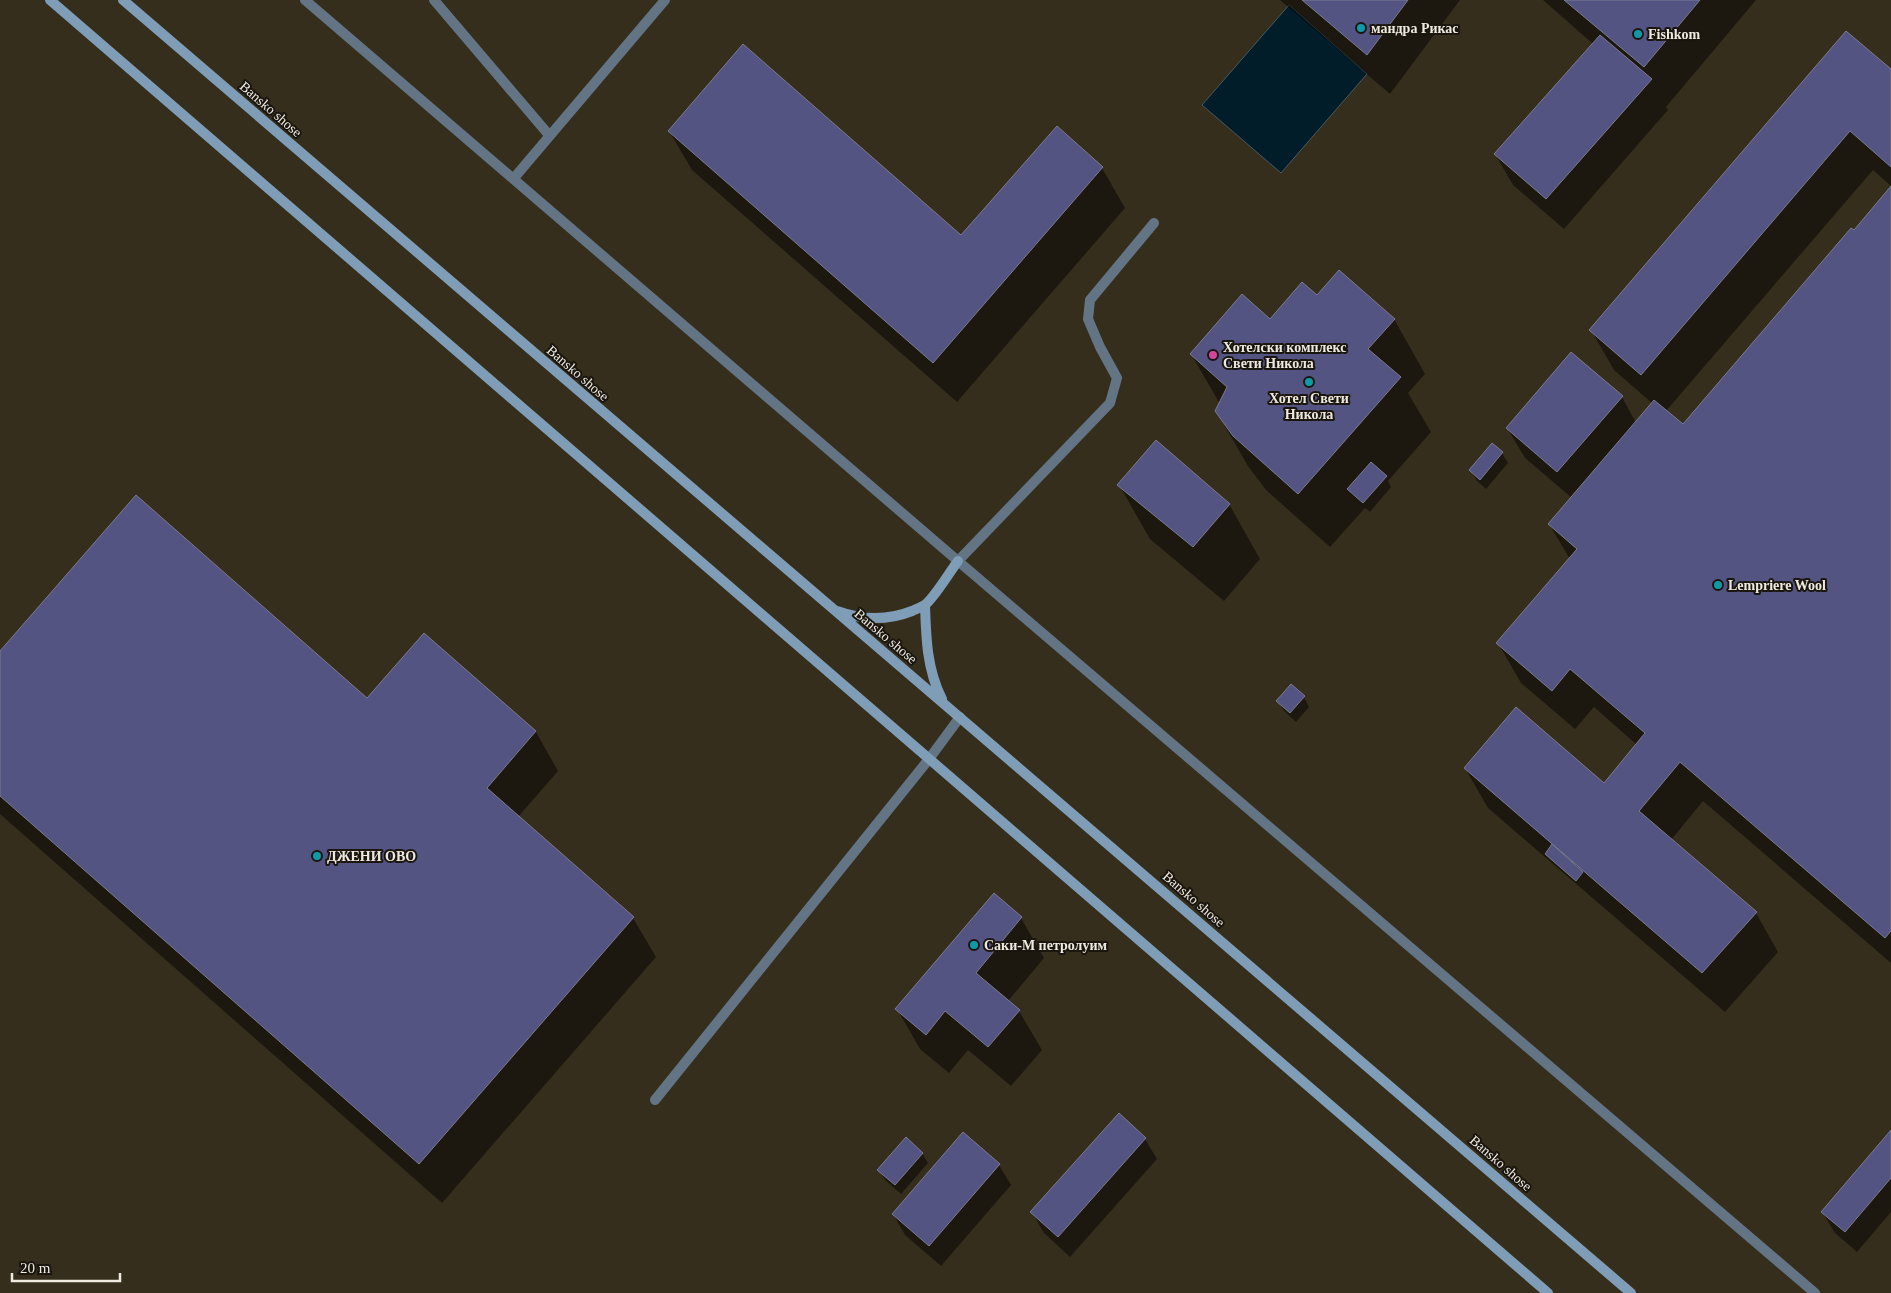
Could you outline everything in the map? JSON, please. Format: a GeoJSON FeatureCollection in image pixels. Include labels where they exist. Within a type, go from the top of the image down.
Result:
{"type":"FeatureCollection","features":[{"type":"Feature","properties":{"kind":"main road"},"geometry":{"type":"LineString","coordinates":[[50,0],[1548,1293]]}},
{"type":"Feature","properties":{"kind":"main road","name":"Bansko shose"},"geometry":{"type":"LineString","coordinates":[[123,0],[1631,1293]]}},
{"type":"Feature","properties":{"kind":"main road"},"geometry":{"type":"LineString","coordinates":[[831,609],[851,616],[869,618],[887,618],[907,613],[925,605],[958,561]]}},
{"type":"Feature","properties":{"kind":"main road"},"geometry":{"type":"LineString","coordinates":[[925,605],[927,646],[931,670],[934,684],[944,704]]}},
{"type":"Feature","properties":{"kind":"street"},"geometry":{"type":"LineString","coordinates":[[305,0],[1815,1293]]}},
{"type":"Feature","properties":{"kind":"street"},"geometry":{"type":"LineString","coordinates":[[434,0],[549,135]]}},
{"type":"Feature","properties":{"kind":"street"},"geometry":{"type":"LineString","coordinates":[[514,178],[665,0]]}},
{"type":"Feature","properties":{"kind":"street"},"geometry":{"type":"LineString","coordinates":[[958,561],[1110,403],[1117,378],[1100,347],[1088,319],[1090,300],[1154,223]]}},
{"type":"Feature","properties":{"kind":"street"},"geometry":{"type":"LineString","coordinates":[[655,1100],[929,759],[960,717]]}},
{"type":"Feature","properties":{"kind":"water"},"geometry":{"type":"Polygon","coordinates":[[[1289,5],[1367,74],[1281,173],[1202,105],[1289,5]]]}},
{"type":"Feature","properties":{"kind":"building","name":"мандра Рикас"},"geometry":{"type":"Polygon","coordinates":[[[1302,0],[1408,0],[1367,55],[1302,0]]]}},
{"type":"Feature","properties":{"kind":"building","name":"Fishkom"},"geometry":{"type":"Polygon","coordinates":[[[1564,0],[1700,0],[1644,67],[1564,0]]]}},
{"type":"Feature","properties":{"kind":"building"},"geometry":{"type":"Polygon","coordinates":[[[1846,31],[1891,69],[1891,167],[1850,131],[1641,375],[1589,330],[1846,31]]]}},
{"type":"Feature","properties":{"kind":"building"},"geometry":{"type":"Polygon","coordinates":[[[1600,35],[1652,79],[1546,199],[1494,154],[1600,35]]]}},
{"type":"Feature","properties":{"kind":"building"},"geometry":{"type":"Polygon","coordinates":[[[743,44],[961,235],[1057,126],[1103,167],[933,363],[668,131],[743,44]]]}},
{"type":"Feature","properties":{"kind":"building","name":"Lempriere Wool"},"geometry":{"type":"Polygon","coordinates":[[[1891,186],[1891,931],[1885,938],[1680,762],[1639,811],[1757,912],[1702,973],[1464,768],[1516,707],[1604,783],[1645,733],[1570,669],[1552,691],[1496,643],[1577,549],[1548,524],[1654,400],[1683,424],[1851,228],[1854,230],[1891,186]]]}},
{"type":"Feature","properties":{"kind":"building","name":"Хотел Свети Никола"},"geometry":{"type":"Polygon","coordinates":[[[1339,270],[1395,319],[1368,349],[1401,377],[1298,494],[1233,436],[1215,411],[1227,387],[1190,354],[1242,294],[1270,319],[1302,282],[1317,295],[1339,270]]]}},
{"type":"Feature","properties":{"kind":"building"},"geometry":{"type":"Polygon","coordinates":[[[1571,352],[1623,396],[1557,472],[1506,428],[1571,352]]]}},
{"type":"Feature","properties":{"kind":"building"},"geometry":{"type":"Polygon","coordinates":[[[1156,440],[1230,504],[1193,547],[1117,485],[1156,440]]]}},
{"type":"Feature","properties":{"kind":"building"},"geometry":{"type":"Polygon","coordinates":[[[1492,443],[1503,452],[1480,480],[1469,470],[1492,443]]]}},
{"type":"Feature","properties":{"kind":"building"},"geometry":{"type":"Polygon","coordinates":[[[1371,462],[1387,476],[1363,503],[1347,489],[1371,462]]]}},
{"type":"Feature","properties":{"kind":"building","name":"ДЖЕНИ ОВО"},"geometry":{"type":"Polygon","coordinates":[[[136,495],[367,698],[424,633],[536,731],[487,788],[634,917],[419,1164],[0,796],[0,651],[136,495]]]}},
{"type":"Feature","properties":{"kind":"building"},"geometry":{"type":"Polygon","coordinates":[[[1291,684],[1305,696],[1290,713],[1276,701],[1291,684]]]}},
{"type":"Feature","properties":{"kind":"building"},"geometry":{"type":"Polygon","coordinates":[[[1552,844],[1583,872],[1576,881],[1545,854],[1552,844]]]}},
{"type":"Feature","properties":{"kind":"building","name":"Саки-М петролуим"},"geometry":{"type":"Polygon","coordinates":[[[994,893],[1022,917],[976,973],[1020,1010],[988,1047],[945,1011],[926,1035],[895,1009],[994,893]]]}},
{"type":"Feature","properties":{"kind":"building"},"geometry":{"type":"Polygon","coordinates":[[[1119,1113],[1146,1138],[1058,1237],[1030,1212],[1119,1113]]]}},
{"type":"Feature","properties":{"kind":"building"},"geometry":{"type":"Polygon","coordinates":[[[1891,1130],[1891,1178],[1845,1232],[1821,1212],[1891,1130]]]}},
{"type":"Feature","properties":{"kind":"building"},"geometry":{"type":"Polygon","coordinates":[[[963,1132],[1000,1164],[929,1246],[892,1214],[963,1132]]]}},
{"type":"Feature","properties":{"kind":"building"},"geometry":{"type":"Polygon","coordinates":[[[906,1137],[923,1153],[895,1185],[877,1170],[906,1137]]]}},
{"type":"Feature","properties":{"kind":"place","name":"мандра Рикас"},"geometry":{"type":"Point","coordinates":[1361,28]}},
{"type":"Feature","properties":{"kind":"place","name":"Fishkom"},"geometry":{"type":"Point","coordinates":[1638,34]}},
{"type":"Feature","properties":{"kind":"place","name":"Хотелски комплекс Свети Никола"},"geometry":{"type":"Point","coordinates":[1213,355]}},
{"type":"Feature","properties":{"kind":"place","name":"Хотел Свети Никола"},"geometry":{"type":"Point","coordinates":[1309,382]}},
{"type":"Feature","properties":{"kind":"place","name":"Lempriere Wool"},"geometry":{"type":"Point","coordinates":[1718,585]}},
{"type":"Feature","properties":{"kind":"place","name":"ДЖЕНИ ОВО"},"geometry":{"type":"Point","coordinates":[317,856]}},
{"type":"Feature","properties":{"kind":"place","name":"Саки-М петролуим"},"geometry":{"type":"Point","coordinates":[974,945]}}]}
